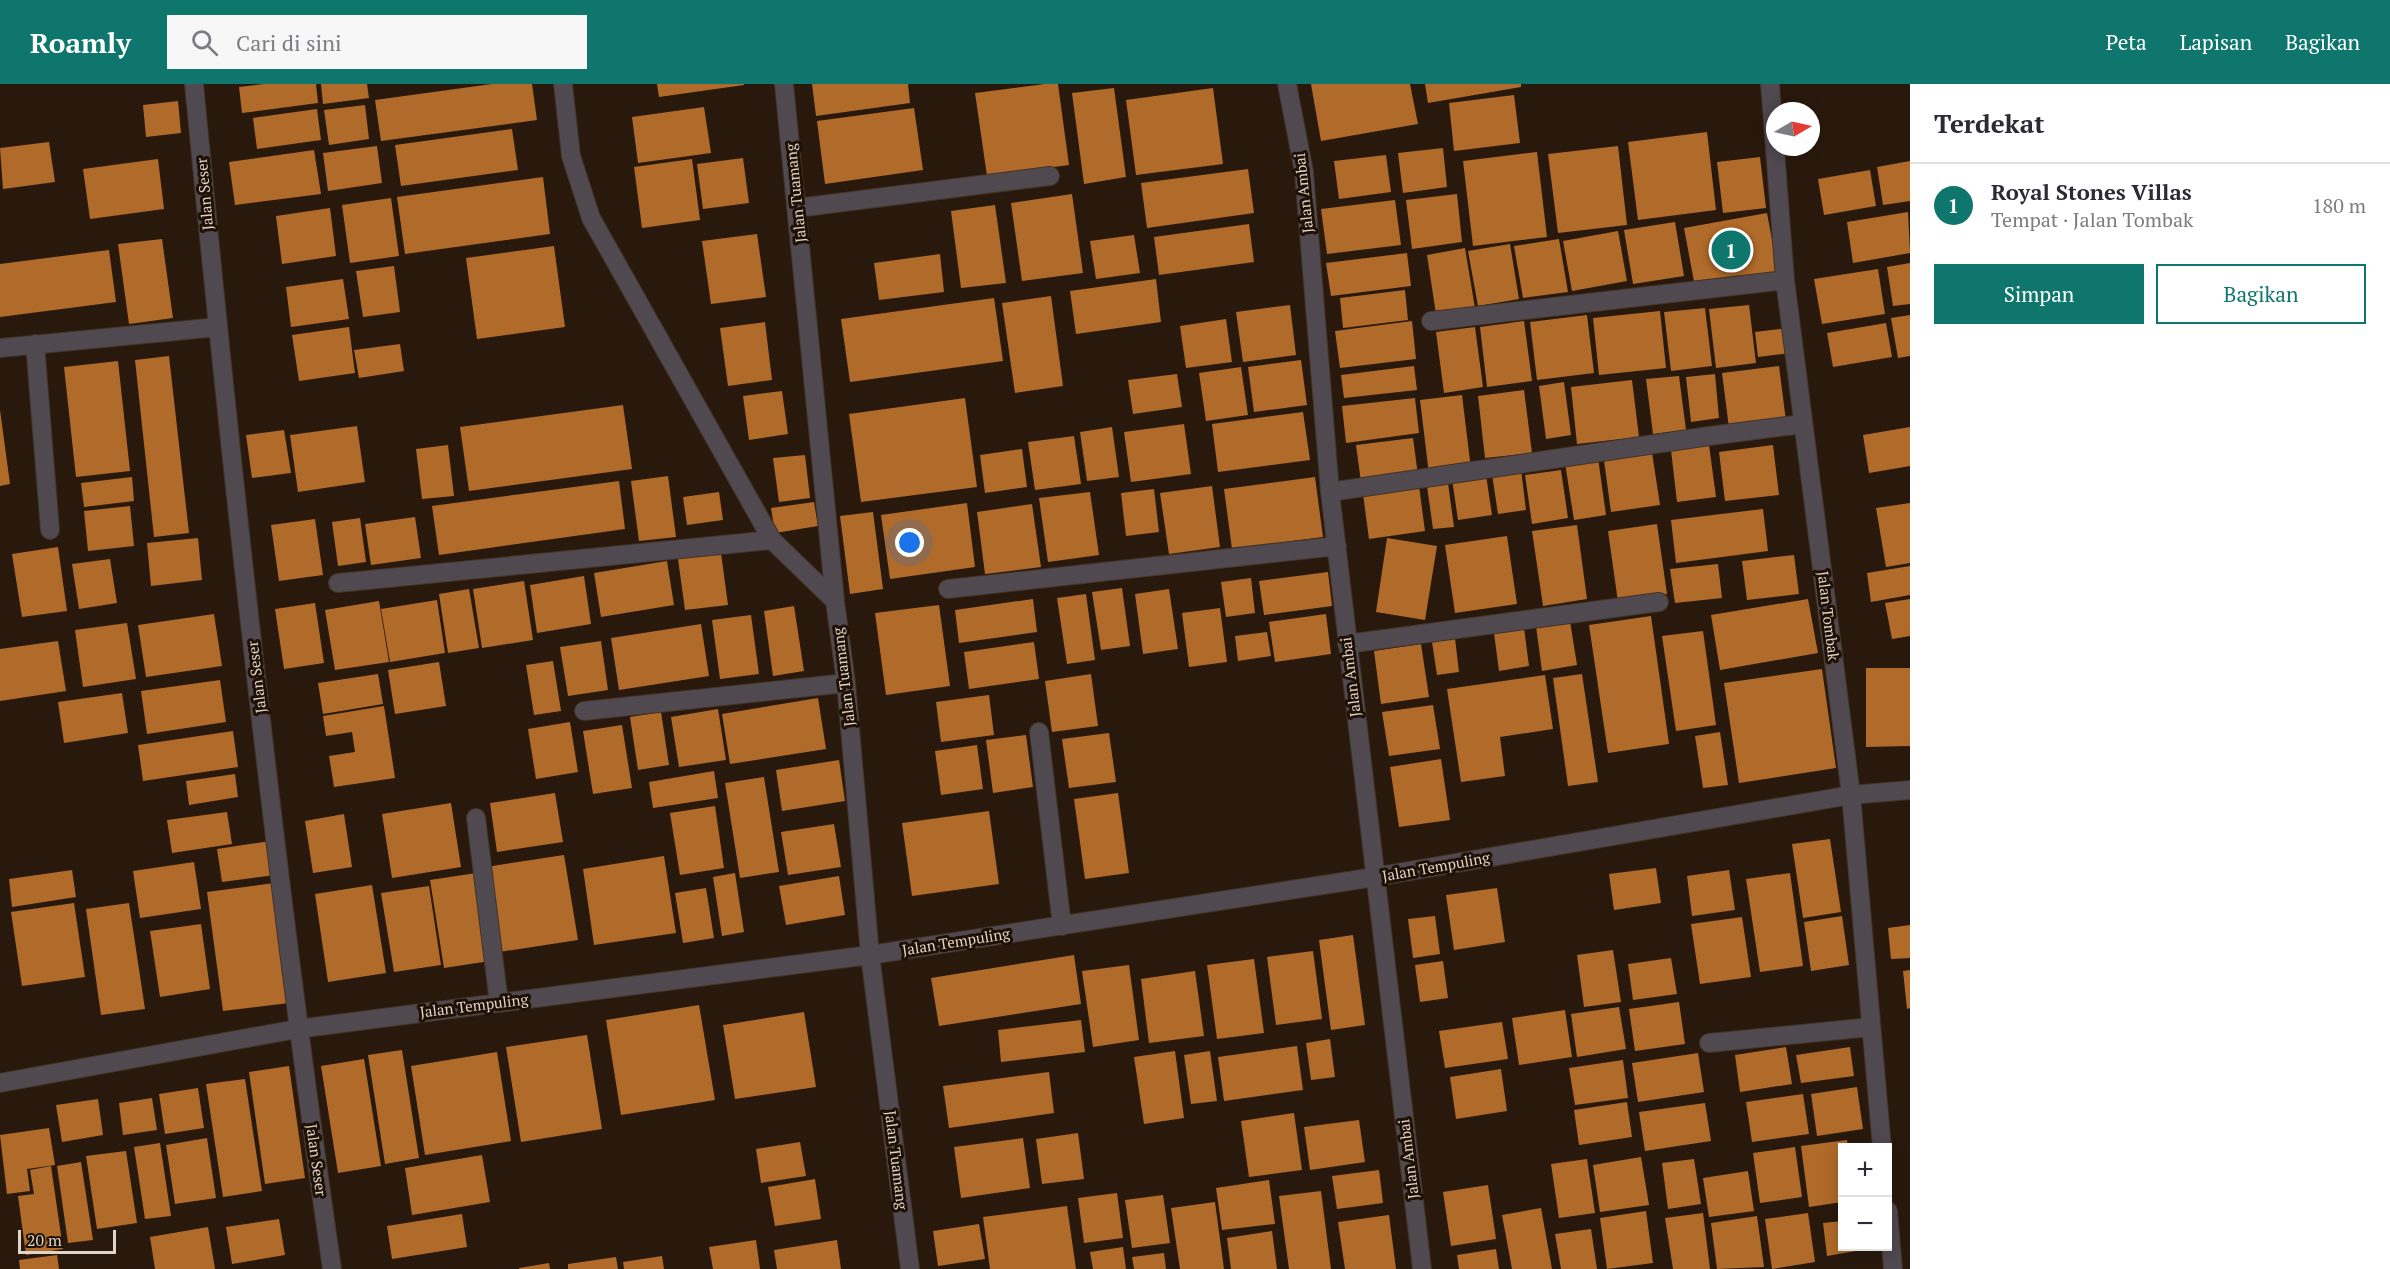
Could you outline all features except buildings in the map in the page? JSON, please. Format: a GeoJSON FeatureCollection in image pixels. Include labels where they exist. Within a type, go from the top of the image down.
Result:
{"type":"FeatureCollection","features":[{"type":"Feature","properties":{"kind":"street","name":"Jalan Seser"},"geometry":{"type":"LineString","coordinates":[[194,84],[218,327],[297,1029],[332,1269]]}},
{"type":"Feature","properties":{"kind":"street"},"geometry":{"type":"LineString","coordinates":[[563,84],[571,156],[591,218],[772,540],[835,601]]}},
{"type":"Feature","properties":{"kind":"street","name":"Jalan Tuamang"},"geometry":{"type":"LineString","coordinates":[[784,84],[835,601],[846,683],[870,955],[910,1269]]}},
{"type":"Feature","properties":{"kind":"street","name":"Jalan Ambai"},"geometry":{"type":"LineString","coordinates":[[1287,84],[1304,172],[1330,492],[1422,1269]]}},
{"type":"Feature","properties":{"kind":"street","name":"Jalan Tombak"},"geometry":{"type":"LineString","coordinates":[[1770,84],[1785,280],[1851,795],[1882,1143]]}},
{"type":"Feature","properties":{"kind":"street"},"geometry":{"type":"LineString","coordinates":[[797,208],[1050,176]]}},
{"type":"Feature","properties":{"kind":"street"},"geometry":{"type":"LineString","coordinates":[[1431,321],[1785,280]]}},
{"type":"Feature","properties":{"kind":"street"},"geometry":{"type":"LineString","coordinates":[[0,348],[218,327]]}},
{"type":"Feature","properties":{"kind":"street"},"geometry":{"type":"LineString","coordinates":[[35,344],[50,530]]}},
{"type":"Feature","properties":{"kind":"street"},"geometry":{"type":"LineString","coordinates":[[1330,492],[1803,424]]}},
{"type":"Feature","properties":{"kind":"street"},"geometry":{"type":"LineString","coordinates":[[338,583],[772,540]]}},
{"type":"Feature","properties":{"kind":"street"},"geometry":{"type":"LineString","coordinates":[[948,589],[1337,546]]}},
{"type":"Feature","properties":{"kind":"street"},"geometry":{"type":"LineString","coordinates":[[1347,644],[1659,602]]}},
{"type":"Feature","properties":{"kind":"street"},"geometry":{"type":"LineString","coordinates":[[584,711],[846,683]]}},
{"type":"Feature","properties":{"kind":"street"},"geometry":{"type":"LineString","coordinates":[[1039,732],[1062,926]]}},
{"type":"Feature","properties":{"kind":"street","name":"Jalan Tempuling"},"geometry":{"type":"LineString","coordinates":[[0,1083],[297,1029],[870,955],[1375,877],[1851,795],[1910,790]]}},
{"type":"Feature","properties":{"kind":"street"},"geometry":{"type":"LineString","coordinates":[[476,818],[499,1003]]}},
{"type":"Feature","properties":{"kind":"street"},"geometry":{"type":"LineString","coordinates":[[1709,1043],[1871,1027]]}},
{"type":"Feature","properties":{"kind":"street"},"geometry":{"type":"LineString","coordinates":[[1890,1251],[1891,1269]]}},
{"type":"Feature","properties":{"kind":"place","name":"Royal Stones Villas"},"geometry":{"type":"Point","coordinates":[1731,250]}}]}
